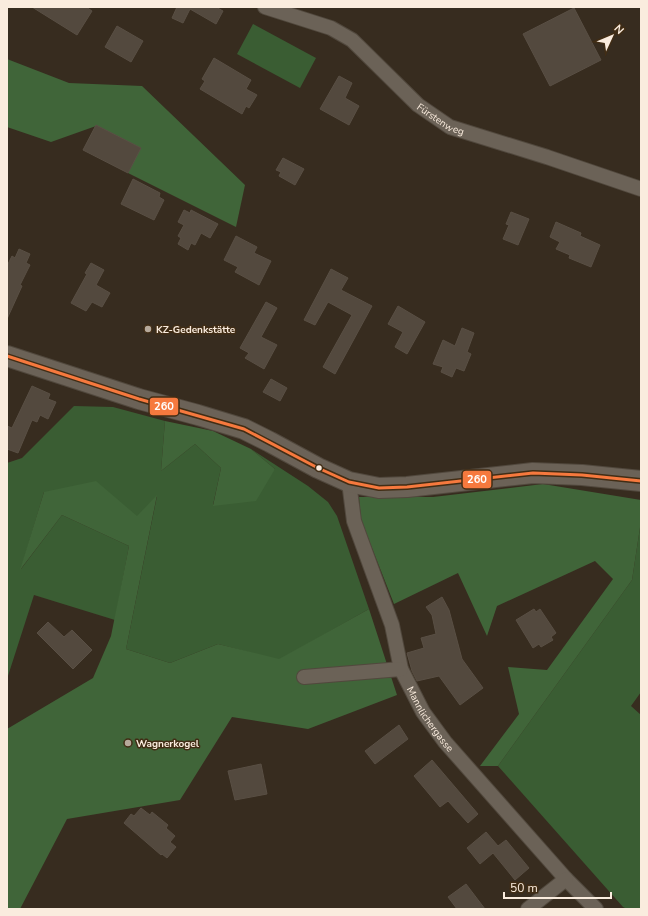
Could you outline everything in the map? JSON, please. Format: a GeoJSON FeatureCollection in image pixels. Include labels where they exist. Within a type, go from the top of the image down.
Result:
{"type":"FeatureCollection","features":[{"type":"Feature","properties":{"kind":"main road"},"geometry":{"type":"LineString","coordinates":[[7,356],[139,399],[198,415],[244,430],[270,442],[318,468],[349,482],[380,488],[407,487],[533,473],[582,475],[641,481]]}},
{"type":"Feature","properties":{"kind":"street","name":"Fürstenweg"},"geometry":{"type":"LineString","coordinates":[[265,7],[331,28],[352,40],[418,105],[450,126],[641,189]]}},
{"type":"Feature","properties":{"kind":"street","name":"Mannlichergasse"},"geometry":{"type":"LineString","coordinates":[[349,482],[354,521],[392,625],[401,669],[423,712],[445,742],[566,879],[596,909]]}},
{"type":"Feature","properties":{"kind":"street"},"geometry":{"type":"LineString","coordinates":[[304,677],[401,669]]}},
{"type":"Feature","properties":{"kind":"street"},"geometry":{"type":"LineString","coordinates":[[528,909],[566,879]]}},
{"type":"Feature","properties":{"kind":"green space"},"geometry":{"type":"Polygon","coordinates":[[[253,24],[316,58],[300,88],[237,54],[253,24]]]}},
{"type":"Feature","properties":{"kind":"green space"},"geometry":{"type":"Polygon","coordinates":[[[7,59],[69,83],[142,86],[245,185],[236,227],[128,173],[140,148],[96,126],[51,142],[7,127],[7,59]]]}},
{"type":"Feature","properties":{"kind":"green space"},"geometry":{"type":"Polygon","coordinates":[[[74,406],[113,407],[165,421],[161,471],[195,444],[221,468],[213,505],[275,469],[251,449],[308,486],[328,502],[337,516],[369,609],[279,660],[218,644],[170,663],[126,649],[157,496],[137,517],[44,492],[21,569],[62,515],[129,546],[115,620],[34,595],[7,679],[7,463],[22,458],[74,406]]]}},
{"type":"Feature","properties":{"kind":"green space"},"geometry":{"type":"Polygon","coordinates":[[[165,421],[213,431],[251,449],[275,469],[256,501],[213,506],[221,468],[195,444],[161,471],[165,421]]]}},
{"type":"Feature","properties":{"kind":"green space"},"geometry":{"type":"Polygon","coordinates":[[[96,481],[137,516],[157,495],[126,649],[170,663],[218,644],[279,659],[369,609],[397,695],[308,729],[232,717],[180,800],[67,819],[20,909],[7,909],[7,729],[93,678],[111,636],[129,546],[62,515],[20,570],[44,492],[96,481]]]}},
{"type":"Feature","properties":{"kind":"green space"},"geometry":{"type":"Polygon","coordinates":[[[543,484],[641,500],[641,521],[632,580],[498,766],[480,766],[519,714],[508,667],[547,670],[613,579],[595,561],[497,606],[487,636],[458,573],[394,604],[361,520],[359,497],[433,497],[543,484]]]}},
{"type":"Feature","properties":{"kind":"green space"},"geometry":{"type":"Polygon","coordinates":[[[641,521],[641,692],[631,706],[641,715],[641,909],[627,909],[623,907],[498,766],[632,580],[641,521]]]}},
{"type":"Feature","properties":{"kind":"building"},"geometry":{"type":"Polygon","coordinates":[[[32,7],[86,7],[92,11],[77,35],[32,7]]]}},
{"type":"Feature","properties":{"kind":"building"},"geometry":{"type":"Polygon","coordinates":[[[177,7],[216,7],[223,11],[216,24],[190,9],[183,23],[172,18],[177,7]]]}},
{"type":"Feature","properties":{"kind":"building"},"geometry":{"type":"Polygon","coordinates":[[[574,8],[601,60],[550,86],[523,34],[574,8]]]}},
{"type":"Feature","properties":{"kind":"building"},"geometry":{"type":"Polygon","coordinates":[[[117,26],[143,41],[131,62],[105,47],[117,26]]]}},
{"type":"Feature","properties":{"kind":"building"},"geometry":{"type":"Polygon","coordinates":[[[214,58],[251,80],[246,89],[257,95],[249,108],[246,106],[242,114],[200,89],[205,81],[202,79],[214,58]]]}},
{"type":"Feature","properties":{"kind":"building"},"geometry":{"type":"Polygon","coordinates":[[[339,76],[352,83],[345,98],[359,106],[349,125],[320,109],[339,76]]]}},
{"type":"Feature","properties":{"kind":"building"},"geometry":{"type":"Polygon","coordinates":[[[96,125],[141,148],[128,173],[83,150],[96,125]]]}},
{"type":"Feature","properties":{"kind":"building"},"geometry":{"type":"Polygon","coordinates":[[[283,158],[304,169],[295,185],[279,176],[281,172],[276,170],[283,158]]]}},
{"type":"Feature","properties":{"kind":"building"},"geometry":{"type":"Polygon","coordinates":[[[133,179],[160,193],[159,197],[164,200],[154,220],[121,204],[133,179]]]}},
{"type":"Feature","properties":{"kind":"building"},"geometry":{"type":"Polygon","coordinates":[[[184,210],[190,213],[191,210],[218,224],[210,238],[201,233],[195,245],[191,243],[188,250],[178,244],[181,238],[178,236],[184,225],[178,222],[184,210]]]}},
{"type":"Feature","properties":{"kind":"building"},"geometry":{"type":"Polygon","coordinates":[[[511,212],[529,219],[518,245],[503,239],[509,225],[506,224],[511,212]]]}},
{"type":"Feature","properties":{"kind":"building"},"geometry":{"type":"Polygon","coordinates":[[[556,222],[581,233],[580,236],[600,245],[591,267],[569,258],[570,255],[556,249],[560,242],[550,237],[556,222]]]}},
{"type":"Feature","properties":{"kind":"building"},"geometry":{"type":"Polygon","coordinates":[[[236,236],[257,247],[254,253],[271,261],[259,285],[235,272],[238,267],[224,260],[236,236]]]}},
{"type":"Feature","properties":{"kind":"building"},"geometry":{"type":"Polygon","coordinates":[[[19,249],[30,254],[26,263],[30,265],[20,285],[22,286],[7,319],[7,266],[12,256],[15,258],[19,249]]]}},
{"type":"Feature","properties":{"kind":"building"},"geometry":{"type":"Polygon","coordinates":[[[91,263],[104,270],[96,285],[110,293],[102,307],[92,302],[86,311],[71,303],[87,274],[85,273],[91,263]]]}},
{"type":"Feature","properties":{"kind":"building"},"geometry":{"type":"Polygon","coordinates":[[[331,269],[348,278],[341,290],[372,306],[335,374],[323,367],[352,315],[328,302],[315,325],[304,320],[331,269]]]}},
{"type":"Feature","properties":{"kind":"building"},"geometry":{"type":"Polygon","coordinates":[[[266,302],[277,308],[261,337],[277,345],[264,369],[245,358],[249,353],[240,348],[266,302]]]}},
{"type":"Feature","properties":{"kind":"building"},"geometry":{"type":"Polygon","coordinates":[[[398,306],[425,322],[407,354],[395,347],[403,332],[388,324],[398,306]]]}},
{"type":"Feature","properties":{"kind":"building"},"geometry":{"type":"Polygon","coordinates":[[[462,328],[474,333],[467,352],[471,354],[464,371],[456,368],[452,377],[441,372],[443,367],[433,364],[443,340],[455,346],[462,328]]]}},
{"type":"Feature","properties":{"kind":"building"},"geometry":{"type":"Polygon","coordinates":[[[271,379],[287,388],[280,401],[263,392],[271,379]]]}},
{"type":"Feature","properties":{"kind":"building"},"geometry":{"type":"Polygon","coordinates":[[[32,386],[50,394],[48,399],[56,402],[48,419],[40,415],[37,422],[32,420],[18,453],[7,449],[7,426],[12,428],[32,386]]]}},
{"type":"Feature","properties":{"kind":"building"},"geometry":{"type":"Polygon","coordinates":[[[442,597],[449,610],[462,659],[483,688],[460,705],[439,676],[417,681],[412,671],[407,653],[424,648],[421,638],[436,634],[432,615],[426,607],[442,597]]]}},
{"type":"Feature","properties":{"kind":"building"},"geometry":{"type":"Polygon","coordinates":[[[534,609],[536,612],[540,609],[556,633],[551,637],[553,640],[541,647],[539,644],[533,648],[516,620],[534,609]]]}},
{"type":"Feature","properties":{"kind":"building"},"geometry":{"type":"Polygon","coordinates":[[[48,622],[64,637],[72,630],[92,650],[73,669],[37,633],[48,622]]]}},
{"type":"Feature","properties":{"kind":"building"},"geometry":{"type":"Polygon","coordinates":[[[399,725],[408,739],[375,764],[365,751],[399,725]]]}},
{"type":"Feature","properties":{"kind":"building"},"geometry":{"type":"Polygon","coordinates":[[[432,760],[478,814],[468,823],[448,801],[440,807],[414,776],[432,760]]]}},
{"type":"Feature","properties":{"kind":"building"},"geometry":{"type":"Polygon","coordinates":[[[261,764],[267,794],[235,800],[228,771],[261,764]]]}},
{"type":"Feature","properties":{"kind":"building"},"geometry":{"type":"Polygon","coordinates":[[[141,808],[150,815],[152,812],[168,825],[166,828],[175,836],[170,842],[176,847],[167,858],[162,854],[161,855],[124,823],[131,814],[134,816],[141,808]]]}},
{"type":"Feature","properties":{"kind":"building"},"geometry":{"type":"Polygon","coordinates":[[[486,832],[498,846],[506,840],[529,868],[515,880],[493,853],[480,864],[467,848],[486,832]]]}},
{"type":"Feature","properties":{"kind":"building"},"geometry":{"type":"Polygon","coordinates":[[[466,884],[485,909],[457,909],[448,897],[466,884]]]}},
{"type":"Feature","properties":{"kind":"transit line","name":"260"},"geometry":{"type":"LineString","coordinates":[[7,356],[139,399],[244,429],[318,468],[349,482],[379,488],[407,487],[533,473],[582,475],[641,481]]}},
{"type":"Feature","properties":{"kind":"place","name":"KZ-Gedenkstätte"},"geometry":{"type":"Point","coordinates":[148,329]}},
{"type":"Feature","properties":{"kind":"place","name":"Wagnerkogel"},"geometry":{"type":"Point","coordinates":[128,743]}}]}
